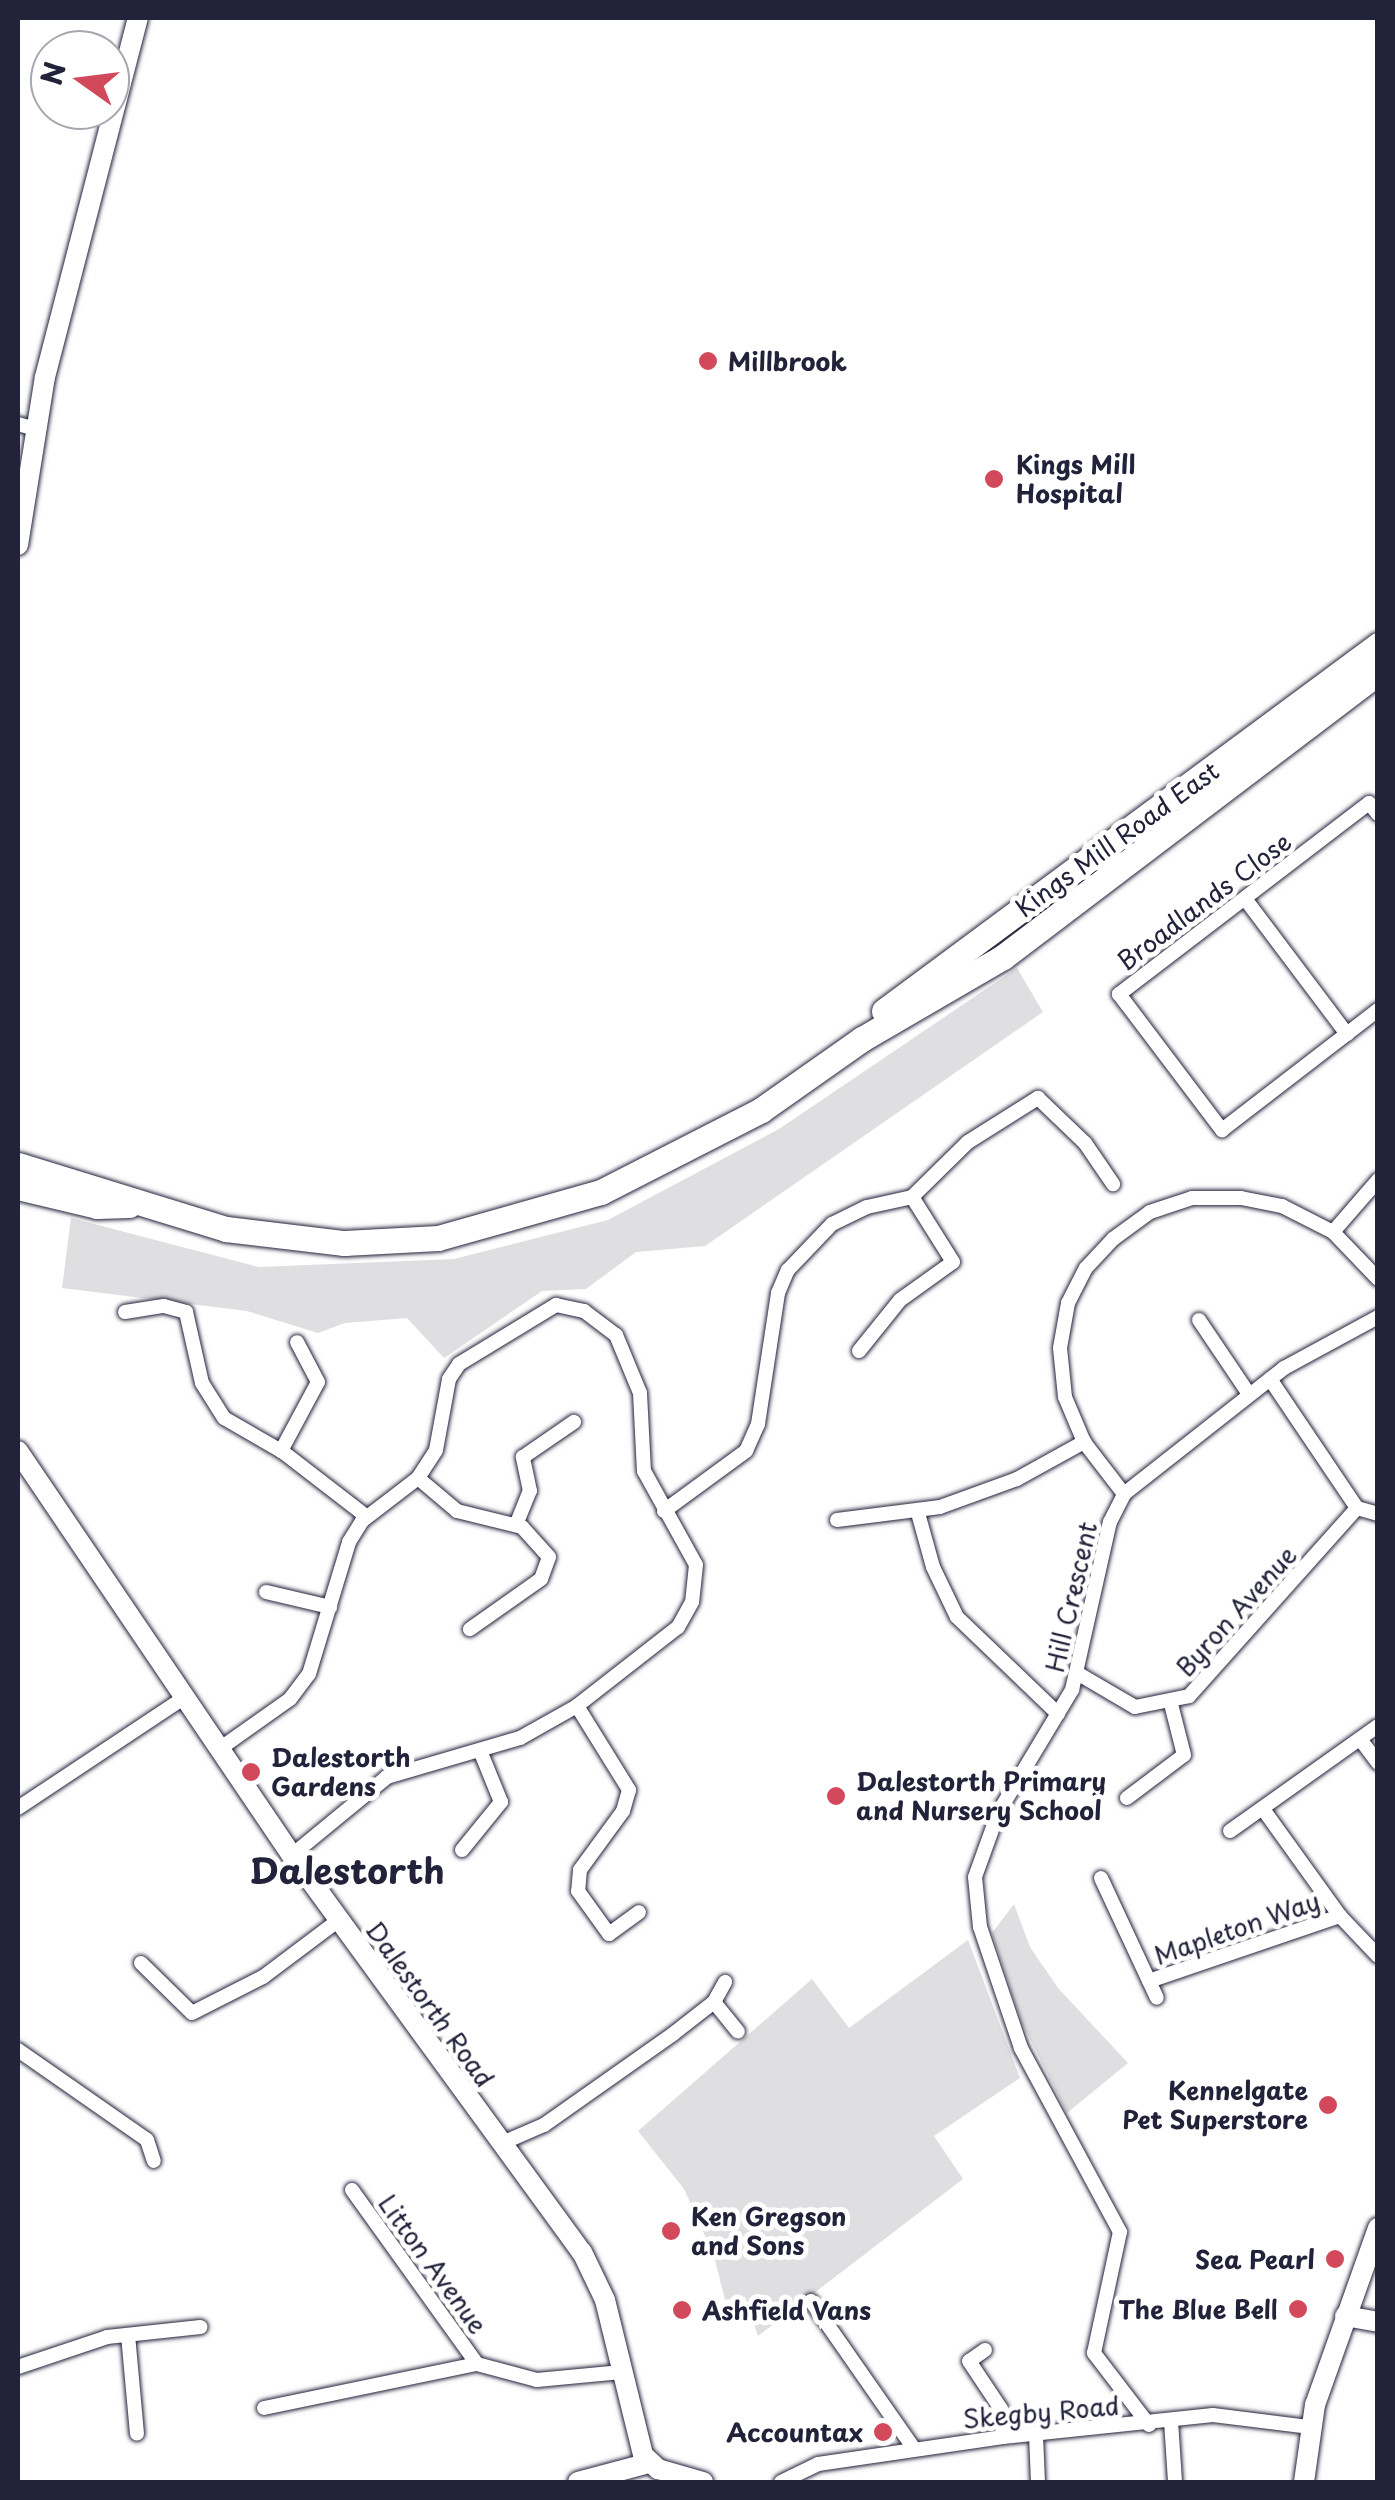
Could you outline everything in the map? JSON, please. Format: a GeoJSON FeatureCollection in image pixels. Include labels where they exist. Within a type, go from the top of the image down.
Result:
{"type":"FeatureCollection","features":[{"type":"Feature","properties":{"kind":"highway","name":"Kings Mill Road East"},"geometry":{"type":"LineString","coordinates":[[862,1039],[886,1010],[1378,644]]}},
{"type":"Feature","properties":{"kind":"highway","name":"Kings Mill Road East"},"geometry":{"type":"LineString","coordinates":[[18,1165],[106,1189],[134,1205],[226,1229],[344,1243],[438,1238],[521,1219],[660,1166],[760,1110],[862,1039],[1004,958],[1378,672]]}},
{"type":"Feature","properties":{"kind":"highway","name":"Kings Mill Road East"},"geometry":{"type":"LineString","coordinates":[[18,1187],[97,1206],[134,1205]]}},
{"type":"Feature","properties":{"kind":"street"},"geometry":{"type":"LineString","coordinates":[[18,546],[27,426],[138,18]]}},
{"type":"Feature","properties":{"kind":"street","name":"Broadlands Close"},"geometry":{"type":"LineString","coordinates":[[1373,808],[1119,994],[1222,1130],[1378,1010]]}},
{"type":"Feature","properties":{"kind":"street"},"geometry":{"type":"LineString","coordinates":[[1246,900],[1347,1034]]}},
{"type":"Feature","properties":{"kind":"street"},"geometry":{"type":"LineString","coordinates":[[664,1511],[739,1460],[753,1438],[773,1313],[788,1270],[832,1224],[867,1207],[912,1197],[968,1142],[1038,1098],[1086,1142],[1113,1184]]}},
{"type":"Feature","properties":{"kind":"street"},"geometry":{"type":"LineString","coordinates":[[1332,1232],[1377,1180]]}},
{"type":"Feature","properties":{"kind":"street"},"geometry":{"type":"LineString","coordinates":[[859,1351],[910,1291],[953,1262],[912,1197]]}},
{"type":"Feature","properties":{"kind":"street"},"geometry":{"type":"LineString","coordinates":[[1378,1278],[1332,1232],[1282,1206],[1192,1198],[1150,1212],[1113,1239],[1086,1268],[1068,1303],[1060,1348],[1066,1397],[1084,1442],[1124,1494],[1270,1379],[1378,1317]]}},
{"type":"Feature","properties":{"kind":"street"},"geometry":{"type":"LineString","coordinates":[[218,1750],[290,1699],[309,1674],[348,1542],[367,1517],[418,1478],[436,1450],[449,1379],[459,1364],[556,1305],[584,1311],[616,1334],[632,1362],[640,1393],[639,1452],[664,1511],[696,1565],[692,1602],[678,1626],[576,1706],[481,1753],[387,1778],[292,1855]]}},
{"type":"Feature","properties":{"kind":"street"},"geometry":{"type":"LineString","coordinates":[[125,1312],[164,1306],[186,1312],[208,1398],[224,1418],[280,1451],[367,1517]]}},
{"type":"Feature","properties":{"kind":"street"},"geometry":{"type":"LineString","coordinates":[[1199,1320],[1249,1394]]}},
{"type":"Feature","properties":{"kind":"street"},"geometry":{"type":"LineString","coordinates":[[280,1451],[318,1382],[298,1342]]}},
{"type":"Feature","properties":{"kind":"street"},"geometry":{"type":"LineString","coordinates":[[1270,1379],[1357,1508],[1378,1514]]}},
{"type":"Feature","properties":{"kind":"street"},"geometry":{"type":"LineString","coordinates":[[516,1525],[530,1491],[523,1457],[574,1422]]}},
{"type":"Feature","properties":{"kind":"street"},"geometry":{"type":"LineString","coordinates":[[837,1520],[918,1513],[1017,1479],[1084,1442]]}},
{"type":"Feature","properties":{"kind":"street","name":"Dalestorth Road"},"geometry":{"type":"LineString","coordinates":[[18,1451],[182,1699],[500,2144],[582,2252],[604,2300],[650,2463]]}},
{"type":"Feature","properties":{"kind":"street"},"geometry":{"type":"LineString","coordinates":[[418,1478],[457,1511],[516,1525],[543,1545],[547,1574],[470,1629]]}},
{"type":"Feature","properties":{"kind":"street","name":"Hill Crescent"},"geometry":{"type":"LineString","coordinates":[[1124,1494],[1110,1522],[1077,1673],[1058,1714],[982,1846],[976,1907],[1020,2048],[1120,2232],[1094,2353],[1148,2425]]}},
{"type":"Feature","properties":{"kind":"street","name":"Byron Avenue"},"geometry":{"type":"LineString","coordinates":[[1077,1673],[1134,1707],[1172,1704],[1234,1653],[1357,1508]]}},
{"type":"Feature","properties":{"kind":"street"},"geometry":{"type":"LineString","coordinates":[[918,1513],[932,1567],[957,1617],[1058,1714]]}},
{"type":"Feature","properties":{"kind":"street"},"geometry":{"type":"LineString","coordinates":[[266,1592],[330,1608]]}},
{"type":"Feature","properties":{"kind":"street"},"geometry":{"type":"LineString","coordinates":[[18,1808],[182,1699]]}},
{"type":"Feature","properties":{"kind":"street"},"geometry":{"type":"LineString","coordinates":[[1127,1798],[1184,1755],[1172,1704]]}},
{"type":"Feature","properties":{"kind":"street"},"geometry":{"type":"LineString","coordinates":[[576,1706],[629,1790],[623,1812],[580,1870],[578,1891],[609,1934],[639,1912]]}},
{"type":"Feature","properties":{"kind":"street"},"geometry":{"type":"LineString","coordinates":[[1230,1832],[1378,1726]]}},
{"type":"Feature","properties":{"kind":"street"},"geometry":{"type":"LineString","coordinates":[[1360,1739],[1378,1763]]}},
{"type":"Feature","properties":{"kind":"street"},"geometry":{"type":"LineString","coordinates":[[462,1850],[501,1802],[481,1753]]}},
{"type":"Feature","properties":{"kind":"street"},"geometry":{"type":"LineString","coordinates":[[1263,1809],[1340,1916],[1378,1956]]}},
{"type":"Feature","properties":{"kind":"street","name":"Mapleton Way"},"geometry":{"type":"LineString","coordinates":[[1101,1878],[1157,1998]]}},
{"type":"Feature","properties":{"kind":"street","name":"Mapleton Way"},"geometry":{"type":"LineString","coordinates":[[1149,1982],[1340,1916]]}},
{"type":"Feature","properties":{"kind":"street"},"geometry":{"type":"LineString","coordinates":[[140,1963],[192,2013],[263,1977],[339,1920]]}},
{"type":"Feature","properties":{"kind":"street"},"geometry":{"type":"LineString","coordinates":[[500,2144],[544,2125],[714,2002],[725,1982]]}},
{"type":"Feature","properties":{"kind":"street"},"geometry":{"type":"LineString","coordinates":[[714,2002],[738,2032]]}},
{"type":"Feature","properties":{"kind":"street"},"geometry":{"type":"LineString","coordinates":[[18,2050],[147,2140],[154,2161]]}},
{"type":"Feature","properties":{"kind":"street","name":"Litton Avenue"},"geometry":{"type":"LineString","coordinates":[[352,2190],[477,2364]]}},
{"type":"Feature","properties":{"kind":"street"},"geometry":{"type":"LineString","coordinates":[[1304,2482],[1310,2427],[1378,2228]]}},
{"type":"Feature","properties":{"kind":"street"},"geometry":{"type":"LineString","coordinates":[[811,2301],[913,2448]]}},
{"type":"Feature","properties":{"kind":"street"},"geometry":{"type":"LineString","coordinates":[[1345,2316],[1378,2322]]}},
{"type":"Feature","properties":{"kind":"street"},"geometry":{"type":"LineString","coordinates":[[18,2367],[73,2345],[200,2327]]}},
{"type":"Feature","properties":{"kind":"street"},"geometry":{"type":"LineString","coordinates":[[128,2336],[137,2434]]}},
{"type":"Feature","properties":{"kind":"street"},"geometry":{"type":"LineString","coordinates":[[985,2350],[969,2361],[1001,2409],[1002,2437]]}},
{"type":"Feature","properties":{"kind":"street"},"geometry":{"type":"LineString","coordinates":[[264,2408],[477,2364],[536,2380],[622,2372]]}},
{"type":"Feature","properties":{"kind":"street","name":"Skegby Road"},"geometry":{"type":"LineString","coordinates":[[781,2482],[818,2464],[913,2448],[1213,2415],[1310,2427]]}},
{"type":"Feature","properties":{"kind":"street"},"geometry":{"type":"LineString","coordinates":[[1171,2421],[1175,2482]]}},
{"type":"Feature","properties":{"kind":"street"},"geometry":{"type":"LineString","coordinates":[[1036,2435],[1038,2482]]}},
{"type":"Feature","properties":{"kind":"street"},"geometry":{"type":"LineString","coordinates":[[578,2482],[650,2463],[703,2482]]}},
{"type":"Feature","properties":{"kind":"shaded area"},"geometry":{"type":"Polygon","coordinates":[[[1017,968],[1043,1012],[705,1246],[636,1252],[586,1289],[542,1291],[444,1358],[407,1318],[345,1323],[318,1333],[247,1311],[62,1288],[71,1218],[259,1267],[454,1259],[608,1220],[779,1129],[1017,968]]]}},
{"type":"Feature","properties":{"kind":"shaded area"},"geometry":{"type":"Polygon","coordinates":[[[1014,1904],[1030,1947],[1058,1988],[1128,2063],[1067,2113],[1022,2023],[992,1933],[1014,1904]]]}},
{"type":"Feature","properties":{"kind":"shaded area"},"geometry":{"type":"Polygon","coordinates":[[[968,1940],[1020,2078],[934,2136],[963,2179],[758,2336],[745,2297],[725,2300],[714,2256],[684,2189],[638,2131],[812,1979],[849,2028],[968,1940]]]}},
{"type":"Feature","properties":{"kind":"place","name":"Millbrook"},"geometry":{"type":"Point","coordinates":[708,361]}},
{"type":"Feature","properties":{"kind":"place","name":"Kings Mill Hospital"},"geometry":{"type":"Point","coordinates":[994,479]}},
{"type":"Feature","properties":{"kind":"place","name":"Dalestorth Gardens"},"geometry":{"type":"Point","coordinates":[251,1772]}},
{"type":"Feature","properties":{"kind":"place","name":"Dalestorth Primary and Nursery School"},"geometry":{"type":"Point","coordinates":[836,1796]}},
{"type":"Feature","properties":{"kind":"place","name":"Kennelgate Pet Superstore"},"geometry":{"type":"Point","coordinates":[1328,2105]}},
{"type":"Feature","properties":{"kind":"place","name":"Ken Gregson and Sons"},"geometry":{"type":"Point","coordinates":[671,2231]}},
{"type":"Feature","properties":{"kind":"place","name":"Sea Pearl"},"geometry":{"type":"Point","coordinates":[1335,2259]}},
{"type":"Feature","properties":{"kind":"place","name":"The Blue Bell"},"geometry":{"type":"Point","coordinates":[1298,2309]}},
{"type":"Feature","properties":{"kind":"place","name":"Ashfield Vans"},"geometry":{"type":"Point","coordinates":[682,2310]}},
{"type":"Feature","properties":{"kind":"place","name":"Accountax"},"geometry":{"type":"Point","coordinates":[883,2432]}},
{"type":"Feature","properties":{"kind":"district","name":"Dalestorth"},"geometry":{"type":"Point","coordinates":[347,1870]}}]}
